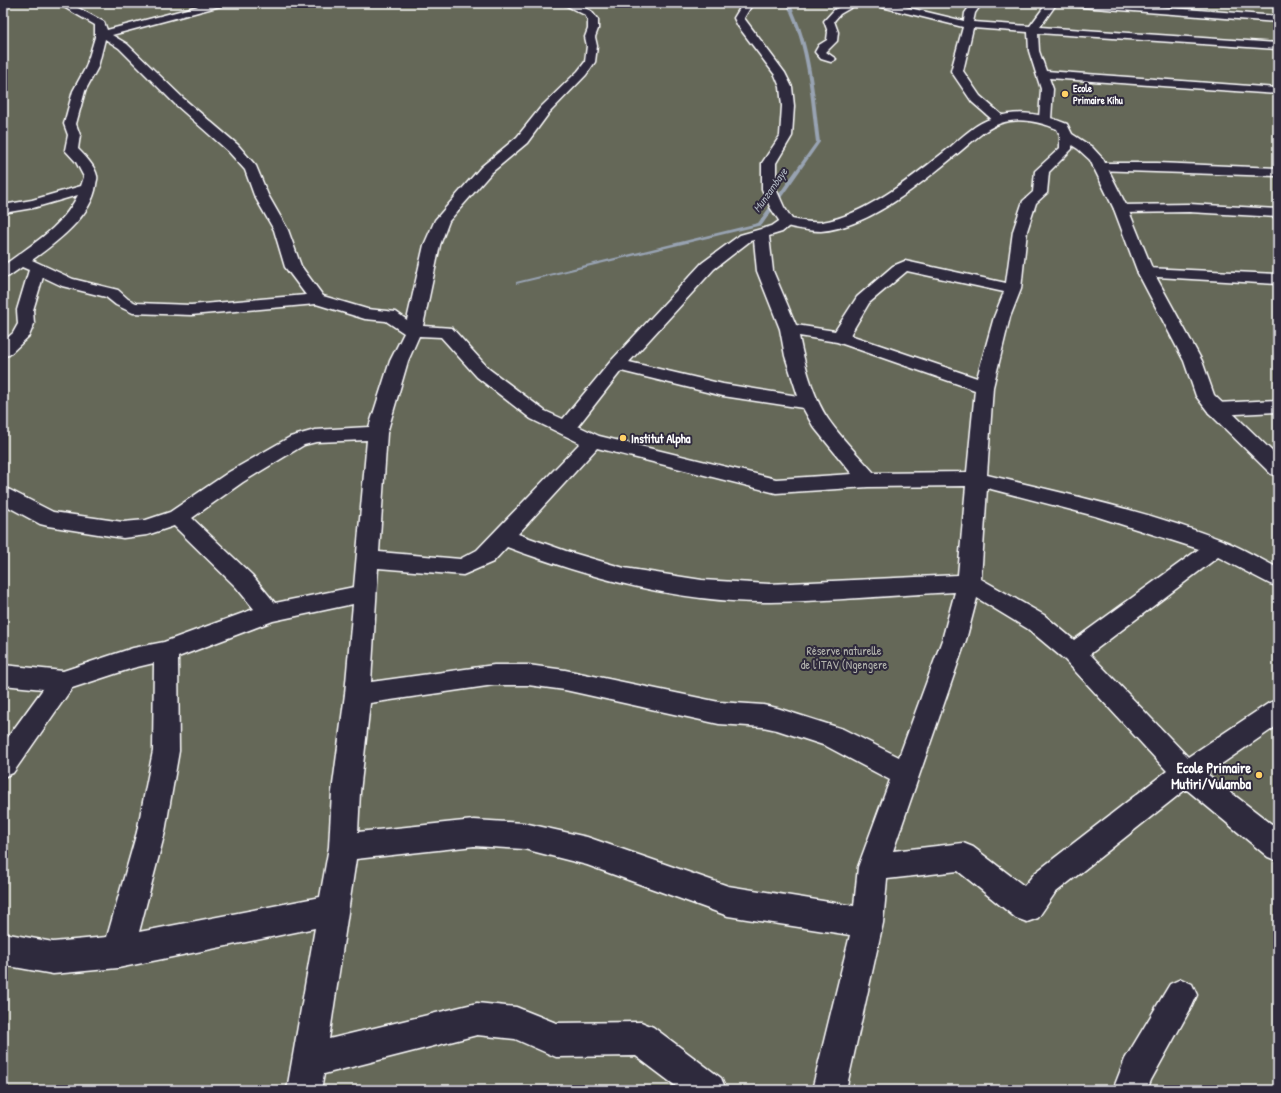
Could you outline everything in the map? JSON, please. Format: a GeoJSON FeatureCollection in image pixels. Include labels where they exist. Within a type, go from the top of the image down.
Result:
{"type":"FeatureCollection","features":[{"type":"Feature","properties":{"kind":"street"},"geometry":{"type":"LineString","coordinates":[[62,3],[102,29],[123,46],[180,102],[233,148],[251,169],[261,195],[281,230],[293,267],[317,299]]}},
{"type":"Feature","properties":{"kind":"street"},"geometry":{"type":"LineString","coordinates":[[102,29],[221,3]]}},
{"type":"Feature","properties":{"kind":"street"},"geometry":{"type":"LineString","coordinates":[[566,3],[588,13],[593,20],[593,29],[590,37],[592,46],[590,62],[572,84],[545,110],[522,140],[486,170],[442,220],[432,245],[413,331],[398,361],[377,433],[358,694],[346,792],[343,847],[307,1075],[477,1019],[516,1023],[556,1040],[640,1039],[709,1090]]}},
{"type":"Feature","properties":{"kind":"street"},"geometry":{"type":"LineString","coordinates":[[748,3],[739,18],[781,75],[786,87],[788,106],[786,136],[769,163],[769,189],[777,207],[787,222]]}},
{"type":"Feature","properties":{"kind":"street"},"geometry":{"type":"LineString","coordinates":[[831,60],[820,52],[823,47],[832,41],[833,32],[829,21],[837,12],[854,3]]}},
{"type":"Feature","properties":{"kind":"street"},"geometry":{"type":"LineString","coordinates":[[877,3],[968,25],[1116,32],[1278,46]]}},
{"type":"Feature","properties":{"kind":"street"},"geometry":{"type":"LineString","coordinates":[[977,3],[970,13],[957,71],[976,99],[999,120]]}},
{"type":"Feature","properties":{"kind":"street"},"geometry":{"type":"LineString","coordinates":[[1045,119],[1047,88],[1034,51],[1033,29],[1044,16],[1052,3]]}},
{"type":"Feature","properties":{"kind":"street"},"geometry":{"type":"LineString","coordinates":[[1068,3],[1131,6],[1278,19]]}},
{"type":"Feature","properties":{"kind":"street"},"geometry":{"type":"LineString","coordinates":[[1118,18],[1131,6]]}},
{"type":"Feature","properties":{"kind":"street"},"geometry":{"type":"LineString","coordinates":[[3,273],[44,245],[65,228],[78,210],[89,188],[91,177],[82,160],[71,150],[74,135],[70,124],[79,91],[92,67],[102,29]]}},
{"type":"Feature","properties":{"kind":"street"},"geometry":{"type":"LineString","coordinates":[[1043,74],[1278,92]]}},
{"type":"Feature","properties":{"kind":"street"},"geometry":{"type":"LineString","coordinates":[[565,429],[617,365],[708,266],[745,238],[777,229],[787,222],[824,226],[857,217],[918,180],[985,125],[999,120],[1027,117],[1045,119],[1063,127],[1066,136],[1066,149],[1042,171],[1040,193],[1030,201],[1020,232],[1013,289],[1002,317],[984,387],[969,583],[954,640],[873,867],[868,923],[829,1090]]}},
{"type":"Feature","properties":{"kind":"street"},"geometry":{"type":"LineString","coordinates":[[1066,136],[1084,147],[1092,154],[1100,167],[1100,172],[1121,209],[1146,273],[1193,361],[1205,396],[1216,409],[1278,469]]}},
{"type":"Feature","properties":{"kind":"street"},"geometry":{"type":"LineString","coordinates":[[1100,167],[1157,167],[1278,172]]}},
{"type":"Feature","properties":{"kind":"street"},"geometry":{"type":"LineString","coordinates":[[3,209],[33,204],[89,188]]}},
{"type":"Feature","properties":{"kind":"street"},"geometry":{"type":"LineString","coordinates":[[1121,209],[1189,208],[1278,214]]}},
{"type":"Feature","properties":{"kind":"street"},"geometry":{"type":"LineString","coordinates":[[761,234],[765,271],[789,329],[794,356],[810,403],[820,422],[868,480]]}},
{"type":"Feature","properties":{"kind":"street"},"geometry":{"type":"LineString","coordinates":[[20,260],[68,283],[112,293],[122,302],[134,308],[191,310],[317,299],[365,314],[390,316],[413,331],[446,332],[482,373],[538,415],[593,441],[776,486],[868,480],[976,479],[1098,509],[1170,531],[1217,547],[1278,578]]}},
{"type":"Feature","properties":{"kind":"street"},"geometry":{"type":"LineString","coordinates":[[840,337],[863,300],[899,269],[905,266],[913,266],[1013,289]]}},
{"type":"Feature","properties":{"kind":"street"},"geometry":{"type":"LineString","coordinates":[[3,351],[20,336],[26,324],[25,310],[37,269]]}},
{"type":"Feature","properties":{"kind":"street"},"geometry":{"type":"LineString","coordinates":[[1146,273],[1278,279]]}},
{"type":"Feature","properties":{"kind":"street"},"geometry":{"type":"LineString","coordinates":[[789,329],[840,337],[984,387]]}},
{"type":"Feature","properties":{"kind":"street"},"geometry":{"type":"LineString","coordinates":[[617,365],[723,390],[810,403]]}},
{"type":"Feature","properties":{"kind":"street"},"geometry":{"type":"LineString","coordinates":[[1216,409],[1278,406]]}},
{"type":"Feature","properties":{"kind":"street"},"geometry":{"type":"LineString","coordinates":[[3,494],[48,520],[123,530],[146,527],[178,517],[236,477],[297,441],[315,436],[377,433]]}},
{"type":"Feature","properties":{"kind":"street"},"geometry":{"type":"LineString","coordinates":[[367,559],[463,567],[485,556],[504,538],[593,441]]}},
{"type":"Feature","properties":{"kind":"street"},"geometry":{"type":"LineString","coordinates":[[178,517],[244,581],[270,613]]}},
{"type":"Feature","properties":{"kind":"street"},"geometry":{"type":"LineString","coordinates":[[504,538],[560,558],[624,576],[702,590],[769,593],[969,583],[1036,622],[1074,653],[1186,774],[1278,847]]}},
{"type":"Feature","properties":{"kind":"street"},"geometry":{"type":"LineString","coordinates":[[1074,653],[1217,547]]}},
{"type":"Feature","properties":{"kind":"street"},"geometry":{"type":"LineString","coordinates":[[3,675],[63,682],[133,658],[166,651],[270,613],[365,593]]}},
{"type":"Feature","properties":{"kind":"street"},"geometry":{"type":"LineString","coordinates":[[118,952],[151,832],[166,751],[166,651]]}},
{"type":"Feature","properties":{"kind":"street"},"geometry":{"type":"LineString","coordinates":[[358,694],[494,675],[528,675],[565,680],[719,713],[763,716],[777,719],[834,737],[905,774]]}},
{"type":"Feature","properties":{"kind":"street"},"geometry":{"type":"LineString","coordinates":[[3,765],[63,682]]}},
{"type":"Feature","properties":{"kind":"street"},"geometry":{"type":"LineString","coordinates":[[873,867],[963,857],[1027,907],[1045,883],[1118,825],[1186,774],[1278,711]]}},
{"type":"Feature","properties":{"kind":"street"},"geometry":{"type":"LineString","coordinates":[[343,847],[474,833],[524,836],[587,851],[728,902],[868,923]]}},
{"type":"Feature","properties":{"kind":"street"},"geometry":{"type":"LineString","coordinates":[[3,949],[53,958],[118,952],[333,909]]}},
{"type":"Feature","properties":{"kind":"street"},"geometry":{"type":"LineString","coordinates":[[1130,1090],[1137,1070],[1181,995]]}},
{"type":"Feature","properties":{"kind":"green space","name":"Réserve naturelle de l'ITAV (Ngengere"},"geometry":{"type":"Polygon","coordinates":[[[3,3],[1278,3],[1278,1090],[3,1090],[3,3]]]}},
{"type":"Feature","properties":{"kind":"waterway","name":"Munzambaye"},"geometry":{"type":"LineString","coordinates":[[518,283],[760,224],[818,142],[806,53],[796,19],[788,3]]}},
{"type":"Feature","properties":{"kind":"place","name":"Ecole Primaire Kihu"},"geometry":{"type":"Point","coordinates":[1065,94]}},
{"type":"Feature","properties":{"kind":"place","name":"Institut Alpha"},"geometry":{"type":"Point","coordinates":[623,438]}},
{"type":"Feature","properties":{"kind":"place","name":"Ecole Primaire Mutiri/Vulamba"},"geometry":{"type":"Point","coordinates":[1259,775]}}]}
